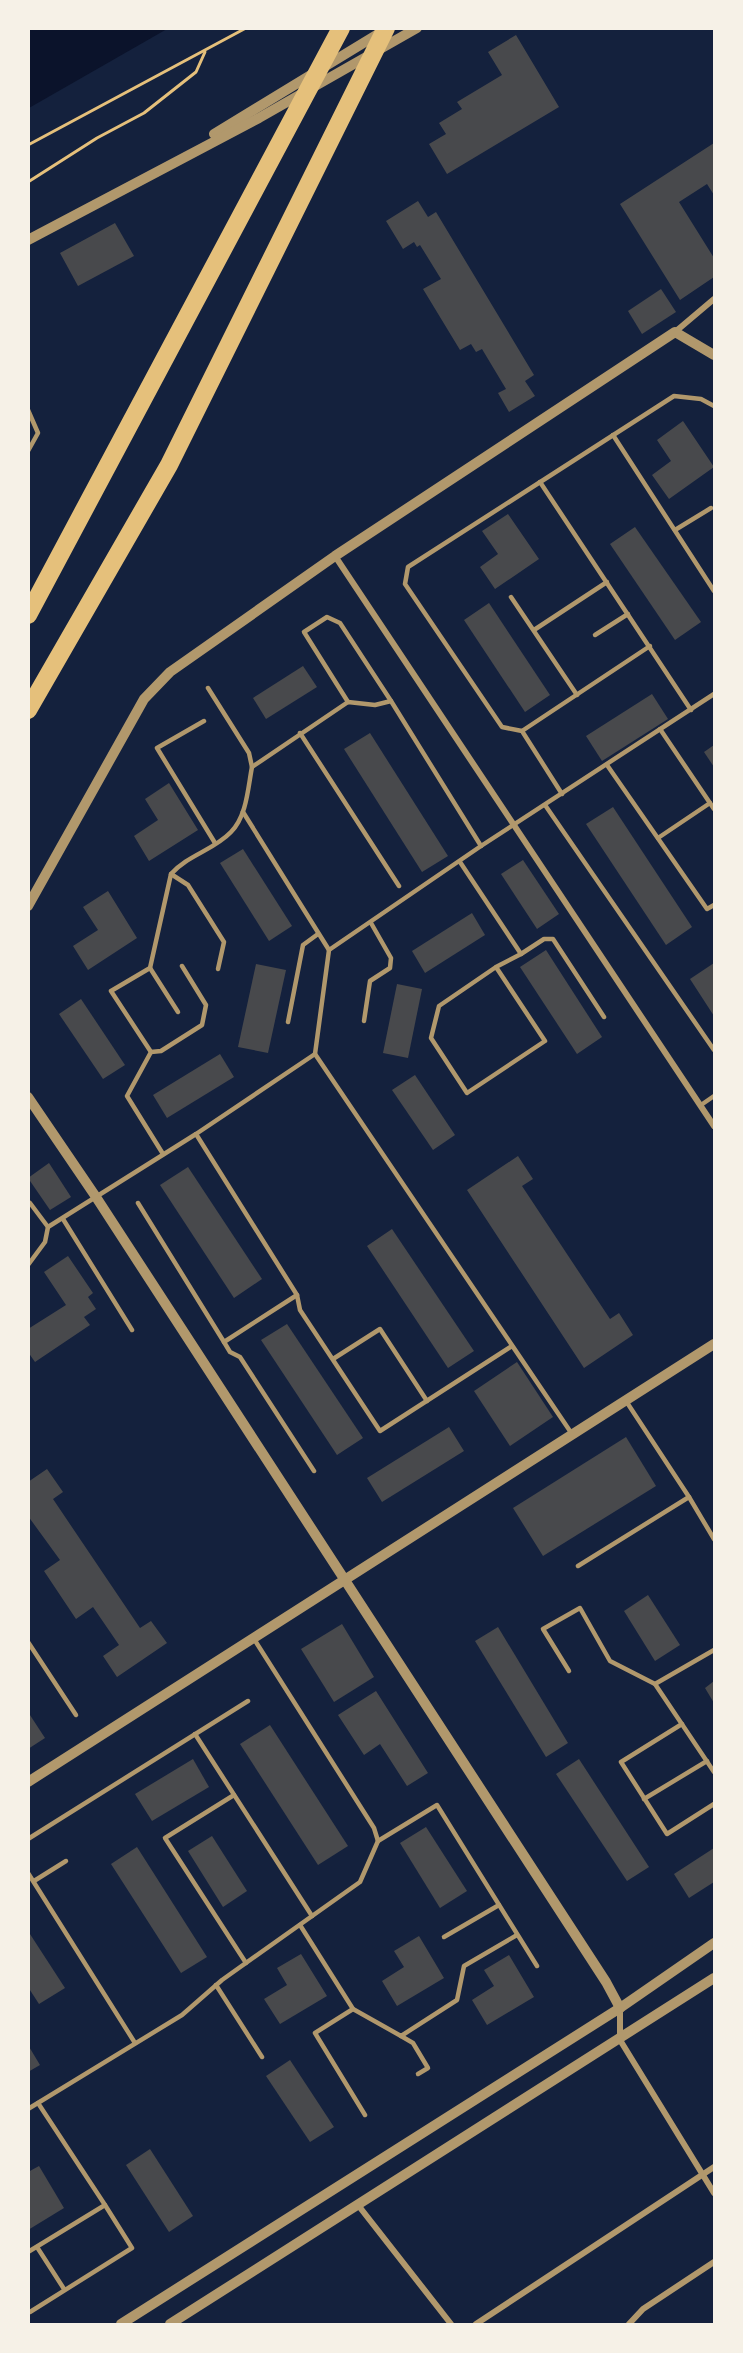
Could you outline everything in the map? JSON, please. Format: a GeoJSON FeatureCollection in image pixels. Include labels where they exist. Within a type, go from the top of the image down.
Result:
{"type":"FeatureCollection","features":[{"type":"Feature","properties":{"kind":"highway"},"geometry":{"type":"LineString","coordinates":[[28,615],[341,28]]}},
{"type":"Feature","properties":{"kind":"highway"},"geometry":{"type":"LineString","coordinates":[[28,711],[169,465],[267,264],[387,28]]}},
{"type":"Feature","properties":{"kind":"street"},"geometry":{"type":"LineString","coordinates":[[156,171],[351,48],[387,28]]}},
{"type":"Feature","properties":{"kind":"street"},"geometry":{"type":"LineString","coordinates":[[28,240],[259,118],[417,28]]}},
{"type":"Feature","properties":{"kind":"street"},"geometry":{"type":"LineString","coordinates":[[28,906],[144,699],[170,672],[335,556],[675,332],[714,299]]}},
{"type":"Feature","properties":{"kind":"street"},"geometry":{"type":"LineString","coordinates":[[675,332],[714,355]]}},
{"type":"Feature","properties":{"kind":"street"},"geometry":{"type":"LineString","coordinates":[[335,556],[714,1126]]}},
{"type":"Feature","properties":{"kind":"street"},"geometry":{"type":"LineString","coordinates":[[28,1097],[346,1579],[606,1982],[620,2008],[620,2040],[714,2193]]}},
{"type":"Feature","properties":{"kind":"street"},"geometry":{"type":"LineString","coordinates":[[28,1782],[714,1344]]}},
{"type":"Feature","properties":{"kind":"street"},"geometry":{"type":"LineString","coordinates":[[121,2325],[620,2008],[714,1943]]}},
{"type":"Feature","properties":{"kind":"street"},"geometry":{"type":"LineString","coordinates":[[170,2325],[714,1978]]}},
{"type":"Feature","properties":{"kind":"street"},"geometry":{"type":"LineString","coordinates":[[476,2325],[714,2167]]}},
{"type":"Feature","properties":{"kind":"street"},"geometry":{"type":"LineString","coordinates":[[358,2205],[451,2325]]}},
{"type":"Feature","properties":{"kind":"street"},"geometry":{"type":"LineString","coordinates":[[629,2325],[643,2309],[714,2262]]}},
{"type":"Feature","properties":{"kind":"lane"},"geometry":{"type":"LineString","coordinates":[[650,646],[522,731],[502,727],[405,584],[408,567],[674,396],[702,399],[714,406]]}},
{"type":"Feature","properties":{"kind":"lane"},"geometry":{"type":"LineString","coordinates":[[28,410],[38,433],[28,451]]}},
{"type":"Feature","properties":{"kind":"lane"},"geometry":{"type":"LineString","coordinates":[[613,435],[712,582],[714,591]]}},
{"type":"Feature","properties":{"kind":"lane"},"geometry":{"type":"LineString","coordinates":[[540,482],[691,710]]}},
{"type":"Feature","properties":{"kind":"lane"},"geometry":{"type":"LineString","coordinates":[[675,530],[711,508]]}},
{"type":"Feature","properties":{"kind":"lane"},"geometry":{"type":"LineString","coordinates":[[534,630],[607,582]]}},
{"type":"Feature","properties":{"kind":"lane"},"geometry":{"type":"LineString","coordinates":[[511,597],[577,695]]}},
{"type":"Feature","properties":{"kind":"lane"},"geometry":{"type":"LineString","coordinates":[[595,635],[628,614]]}},
{"type":"Feature","properties":{"kind":"lane"},"geometry":{"type":"LineString","coordinates":[[348,702],[304,632],[327,617],[340,623],[481,846]]}},
{"type":"Feature","properties":{"kind":"lane"},"geometry":{"type":"LineString","coordinates":[[178,1012],[150,968],[171,874],[181,862],[232,832],[243,812],[252,767],[249,753],[208,688]]}},
{"type":"Feature","properties":{"kind":"lane"},"geometry":{"type":"LineString","coordinates":[[329,950],[512,825],[714,694]]}},
{"type":"Feature","properties":{"kind":"lane"},"geometry":{"type":"LineString","coordinates":[[252,767],[348,702],[375,705],[391,701]]}},
{"type":"Feature","properties":{"kind":"lane"},"geometry":{"type":"LineString","coordinates":[[204,721],[157,748],[215,843]]}},
{"type":"Feature","properties":{"kind":"lane"},"geometry":{"type":"LineString","coordinates":[[660,729],[714,809]]}},
{"type":"Feature","properties":{"kind":"lane"},"geometry":{"type":"LineString","coordinates":[[522,731],[562,794]]}},
{"type":"Feature","properties":{"kind":"lane"},"geometry":{"type":"LineString","coordinates":[[300,733],[399,886]]}},
{"type":"Feature","properties":{"kind":"lane"},"geometry":{"type":"LineString","coordinates":[[607,765],[707,909],[714,905]]}},
{"type":"Feature","properties":{"kind":"lane"},"geometry":{"type":"LineString","coordinates":[[658,838],[710,803]]}},
{"type":"Feature","properties":{"kind":"lane"},"geometry":{"type":"LineString","coordinates":[[545,805],[714,1050]]}},
{"type":"Feature","properties":{"kind":"lane"},"geometry":{"type":"LineString","coordinates":[[243,812],[329,950],[315,1054],[573,1436]]}},
{"type":"Feature","properties":{"kind":"lane"},"geometry":{"type":"LineString","coordinates":[[460,862],[521,954]]}},
{"type":"Feature","properties":{"kind":"lane"},"geometry":{"type":"LineString","coordinates":[[171,874],[188,885],[224,942],[218,969]]}},
{"type":"Feature","properties":{"kind":"lane"},"geometry":{"type":"LineString","coordinates":[[364,1021],[370,981],[390,968],[392,958],[371,923]]}},
{"type":"Feature","properties":{"kind":"lane"},"geometry":{"type":"LineString","coordinates":[[288,1022],[303,945],[318,934]]}},
{"type":"Feature","properties":{"kind":"lane"},"geometry":{"type":"LineString","coordinates":[[496,967],[544,1041],[466,1093],[431,1038],[439,1006],[496,967],[544,939],[553,939],[604,1017]]}},
{"type":"Feature","properties":{"kind":"lane"},"geometry":{"type":"LineString","coordinates":[[151,1052],[161,1051],[202,1025],[206,1005],[182,966]]}},
{"type":"Feature","properties":{"kind":"lane"},"geometry":{"type":"LineString","coordinates":[[150,968],[111,991],[151,1052]]}},
{"type":"Feature","properties":{"kind":"lane"},"geometry":{"type":"LineString","coordinates":[[151,1052],[126,1096],[163,1154]]}},
{"type":"Feature","properties":{"kind":"lane"},"geometry":{"type":"LineString","coordinates":[[28,1265],[45,1242],[48,1227],[196,1134],[315,1054]]}},
{"type":"Feature","properties":{"kind":"lane"},"geometry":{"type":"LineString","coordinates":[[701,1105],[714,1096]]}},
{"type":"Feature","properties":{"kind":"lane"},"geometry":{"type":"LineString","coordinates":[[196,1134],[297,1295],[300,1310],[380,1431],[512,1346]]}},
{"type":"Feature","properties":{"kind":"lane"},"geometry":{"type":"LineString","coordinates":[[29,1203],[48,1227]]}},
{"type":"Feature","properties":{"kind":"lane"},"geometry":{"type":"LineString","coordinates":[[138,1203],[230,1352],[240,1357],[314,1471]]}},
{"type":"Feature","properties":{"kind":"lane"},"geometry":{"type":"LineString","coordinates":[[63,1218],[132,1330]]}},
{"type":"Feature","properties":{"kind":"lane"},"geometry":{"type":"LineString","coordinates":[[224,1342],[297,1295]]}},
{"type":"Feature","properties":{"kind":"lane"},"geometry":{"type":"LineString","coordinates":[[333,1359],[380,1329],[428,1401]]}},
{"type":"Feature","properties":{"kind":"lane"},"geometry":{"type":"LineString","coordinates":[[626,1401],[714,1539]]}},
{"type":"Feature","properties":{"kind":"lane"},"geometry":{"type":"LineString","coordinates":[[578,1566],[688,1497]]}},
{"type":"Feature","properties":{"kind":"lane"},"geometry":{"type":"LineString","coordinates":[[569,1671],[543,1629],[580,1608],[610,1661],[655,1684],[714,1772]]}},
{"type":"Feature","properties":{"kind":"lane"},"geometry":{"type":"LineString","coordinates":[[254,1639],[374,1828],[378,1841]]}},
{"type":"Feature","properties":{"kind":"lane"},"geometry":{"type":"LineString","coordinates":[[28,1642],[76,1715]]}},
{"type":"Feature","properties":{"kind":"lane"},"geometry":{"type":"LineString","coordinates":[[655,1684],[714,1650]]}},
{"type":"Feature","properties":{"kind":"lane"},"geometry":{"type":"LineString","coordinates":[[28,1839],[248,1701]]}},
{"type":"Feature","properties":{"kind":"lane"},"geometry":{"type":"LineString","coordinates":[[682,1724],[621,1762],[667,1834],[714,1804]]}},
{"type":"Feature","properties":{"kind":"lane"},"geometry":{"type":"LineString","coordinates":[[195,1734],[312,1916]]}},
{"type":"Feature","properties":{"kind":"lane"},"geometry":{"type":"LineString","coordinates":[[644,1799],[707,1761]]}},
{"type":"Feature","properties":{"kind":"lane"},"geometry":{"type":"LineString","coordinates":[[234,1795],[165,1838],[246,1963]]}},
{"type":"Feature","properties":{"kind":"lane"},"geometry":{"type":"LineString","coordinates":[[28,2109],[182,2015],[216,1985],[360,1882],[378,1841],[437,1805],[537,1966]]}},
{"type":"Feature","properties":{"kind":"lane"},"geometry":{"type":"LineString","coordinates":[[34,1881],[66,1861]]}},
{"type":"Feature","properties":{"kind":"lane"},"geometry":{"type":"LineString","coordinates":[[28,1873],[135,2043]]}},
{"type":"Feature","properties":{"kind":"lane"},"geometry":{"type":"LineString","coordinates":[[444,1937],[499,1905]]}},
{"type":"Feature","properties":{"kind":"lane"},"geometry":{"type":"LineString","coordinates":[[300,1925],[353,2009],[412,2043],[428,2068],[418,2074]]}},
{"type":"Feature","properties":{"kind":"lane"},"geometry":{"type":"LineString","coordinates":[[401,2036],[457,2000],[464,1966],[517,1935]]}},
{"type":"Feature","properties":{"kind":"lane"},"geometry":{"type":"LineString","coordinates":[[216,1985],[262,2057]]}},
{"type":"Feature","properties":{"kind":"lane"},"geometry":{"type":"LineString","coordinates":[[353,2009],[315,2033],[365,2115]]}},
{"type":"Feature","properties":{"kind":"lane"},"geometry":{"type":"LineString","coordinates":[[30,2312],[132,2248],[38,2103]]}},
{"type":"Feature","properties":{"kind":"lane"},"geometry":{"type":"LineString","coordinates":[[28,2252],[105,2205]]}},
{"type":"Feature","properties":{"kind":"lane"},"geometry":{"type":"LineString","coordinates":[[37,2247],[64,2289]]}},
{"type":"Feature","properties":{"kind":"path"},"geometry":{"type":"LineString","coordinates":[[28,145],[246,28]]}},
{"type":"Feature","properties":{"kind":"path"},"geometry":{"type":"LineString","coordinates":[[28,182],[97,138],[144,113],[196,72],[205,51]]}},
{"type":"Feature","properties":{"kind":"water"},"geometry":{"type":"Polygon","coordinates":[[[29,28],[167,28],[167,29],[29,108],[29,28]]]}},
{"type":"Feature","properties":{"kind":"building"},"geometry":{"type":"Polygon","coordinates":[[[516,35],[559,107],[447,174],[429,144],[446,134],[439,123],[462,109],[457,102],[502,75],[488,52],[516,35]]]}},
{"type":"Feature","properties":{"kind":"building"},"geometry":{"type":"Polygon","coordinates":[[[714,143],[714,195],[707,184],[679,202],[714,258],[714,277],[680,300],[620,204],[714,143]]]}},
{"type":"Feature","properties":{"kind":"building"},"geometry":{"type":"Polygon","coordinates":[[[418,201],[428,217],[436,212],[534,375],[525,381],[535,396],[509,412],[498,393],[506,389],[482,349],[476,352],[471,344],[460,350],[423,289],[441,279],[420,245],[417,247],[414,242],[403,249],[386,221],[418,201]]]}},
{"type":"Feature","properties":{"kind":"building"},"geometry":{"type":"Polygon","coordinates":[[[115,223],[134,256],[78,286],[60,253],[115,223]]]}},
{"type":"Feature","properties":{"kind":"building"},"geometry":{"type":"Polygon","coordinates":[[[661,289],[676,312],[642,334],[628,311],[661,289]]]}},
{"type":"Feature","properties":{"kind":"building"},"geometry":{"type":"Polygon","coordinates":[[[683,421],[714,467],[669,499],[652,475],[671,461],[657,440],[683,421]]]}},
{"type":"Feature","properties":{"kind":"building"},"geometry":{"type":"Polygon","coordinates":[[[508,514],[539,559],[495,589],[480,567],[498,554],[482,531],[508,514]]]}},
{"type":"Feature","properties":{"kind":"building"},"geometry":{"type":"Polygon","coordinates":[[[635,527],[701,622],[675,640],[610,544],[635,527]]]}},
{"type":"Feature","properties":{"kind":"building"},"geometry":{"type":"Polygon","coordinates":[[[489,603],[550,695],[525,712],[464,620],[489,603]]]}},
{"type":"Feature","properties":{"kind":"building"},"geometry":{"type":"Polygon","coordinates":[[[303,666],[317,687],[266,719],[253,698],[303,666]]]}},
{"type":"Feature","properties":{"kind":"building"},"geometry":{"type":"Polygon","coordinates":[[[652,694],[668,719],[602,761],[586,736],[652,694]]]}},
{"type":"Feature","properties":{"kind":"building"},"geometry":{"type":"Polygon","coordinates":[[[370,733],[448,856],[422,872],[344,749],[370,733]]]}},
{"type":"Feature","properties":{"kind":"building"},"geometry":{"type":"Polygon","coordinates":[[[714,745],[714,767],[704,752],[714,745]]]}},
{"type":"Feature","properties":{"kind":"building"},"geometry":{"type":"Polygon","coordinates":[[[169,783],[198,830],[149,861],[134,836],[158,820],[145,799],[169,783]]]}},
{"type":"Feature","properties":{"kind":"building"},"geometry":{"type":"Polygon","coordinates":[[[613,807],[692,927],[666,945],[586,824],[613,807]]]}},
{"type":"Feature","properties":{"kind":"building"},"geometry":{"type":"Polygon","coordinates":[[[243,849],[292,926],[269,941],[220,863],[243,849]]]}},
{"type":"Feature","properties":{"kind":"building"},"geometry":{"type":"Polygon","coordinates":[[[523,860],[559,914],[537,929],[501,874],[523,860]]]}},
{"type":"Feature","properties":{"kind":"building"},"geometry":{"type":"Polygon","coordinates":[[[108,891],[137,938],[88,970],[73,946],[98,930],[83,907],[108,891]]]}},
{"type":"Feature","properties":{"kind":"building"},"geometry":{"type":"Polygon","coordinates":[[[472,913],[485,935],[425,973],[412,951],[472,913]]]}},
{"type":"Feature","properties":{"kind":"building"},"geometry":{"type":"Polygon","coordinates":[[[546,950],[602,1037],[577,1054],[520,967],[546,950]]]}},
{"type":"Feature","properties":{"kind":"building"},"geometry":{"type":"Polygon","coordinates":[[[714,963],[714,1016],[690,979],[714,963]]]}},
{"type":"Feature","properties":{"kind":"building"},"geometry":{"type":"Polygon","coordinates":[[[256,964],[286,970],[268,1053],[238,1047],[256,964]]]}},
{"type":"Feature","properties":{"kind":"building"},"geometry":{"type":"Polygon","coordinates":[[[397,984],[422,989],[408,1058],[383,1053],[397,984]]]}},
{"type":"Feature","properties":{"kind":"building"},"geometry":{"type":"Polygon","coordinates":[[[81,999],[125,1065],[103,1079],[59,1014],[81,999]]]}},
{"type":"Feature","properties":{"kind":"building"},"geometry":{"type":"Polygon","coordinates":[[[220,1054],[234,1077],[167,1118],[153,1095],[220,1054]]]}},
{"type":"Feature","properties":{"kind":"building"},"geometry":{"type":"Polygon","coordinates":[[[415,1075],[455,1135],[433,1150],[392,1090],[415,1075]]]}},
{"type":"Feature","properties":{"kind":"building"},"geometry":{"type":"Polygon","coordinates":[[[518,1156],[533,1179],[522,1186],[610,1319],[619,1313],[633,1335],[584,1368],[467,1190],[518,1156]]]}},
{"type":"Feature","properties":{"kind":"building"},"geometry":{"type":"Polygon","coordinates":[[[49,1163],[71,1197],[50,1210],[28,1178],[49,1163]]]}},
{"type":"Feature","properties":{"kind":"building"},"geometry":{"type":"Polygon","coordinates":[[[188,1167],[262,1279],[234,1298],[160,1185],[188,1167]]]}},
{"type":"Feature","properties":{"kind":"building"},"geometry":{"type":"Polygon","coordinates":[[[392,1229],[474,1351],[448,1368],[367,1246],[392,1229]]]}},
{"type":"Feature","properties":{"kind":"building"},"geometry":{"type":"Polygon","coordinates":[[[68,1256],[93,1293],[88,1297],[96,1309],[84,1317],[90,1325],[35,1362],[28,1352],[28,1329],[66,1305],[44,1272],[68,1256]]]}},
{"type":"Feature","properties":{"kind":"building"},"geometry":{"type":"Polygon","coordinates":[[[287,1324],[363,1438],[337,1455],[261,1340],[287,1324]]]}},
{"type":"Feature","properties":{"kind":"building"},"geometry":{"type":"Polygon","coordinates":[[[517,1362],[553,1417],[510,1446],[474,1391],[517,1362]]]}},
{"type":"Feature","properties":{"kind":"building"},"geometry":{"type":"Polygon","coordinates":[[[449,1427],[464,1451],[382,1502],[367,1478],[449,1427]]]}},
{"type":"Feature","properties":{"kind":"building"},"geometry":{"type":"Polygon","coordinates":[[[626,1437],[656,1486],[543,1556],[513,1508],[626,1437]]]}},
{"type":"Feature","properties":{"kind":"building"},"geometry":{"type":"Polygon","coordinates":[[[47,1469],[63,1492],[53,1499],[140,1628],[151,1621],[167,1643],[117,1677],[103,1656],[119,1645],[93,1607],[76,1619],[44,1571],[60,1560],[28,1516],[28,1482],[47,1469]]]}},
{"type":"Feature","properties":{"kind":"building"},"geometry":{"type":"Polygon","coordinates":[[[648,1595],[680,1645],[655,1661],[624,1611],[648,1595]]]}},
{"type":"Feature","properties":{"kind":"building"},"geometry":{"type":"Polygon","coordinates":[[[342,1624],[374,1677],[334,1702],[301,1649],[342,1624]]]}},
{"type":"Feature","properties":{"kind":"building"},"geometry":{"type":"Polygon","coordinates":[[[498,1627],[568,1743],[546,1757],[475,1641],[498,1627]]]}},
{"type":"Feature","properties":{"kind":"building"},"geometry":{"type":"Polygon","coordinates":[[[714,1681],[714,1703],[705,1688],[714,1681]]]}},
{"type":"Feature","properties":{"kind":"building"},"geometry":{"type":"Polygon","coordinates":[[[376,1691],[428,1773],[407,1786],[380,1744],[364,1755],[338,1715],[376,1691]]]}},
{"type":"Feature","properties":{"kind":"building"},"geometry":{"type":"Polygon","coordinates":[[[28,1712],[45,1738],[28,1749],[28,1712]]]}},
{"type":"Feature","properties":{"kind":"building"},"geometry":{"type":"Polygon","coordinates":[[[270,1725],[348,1846],[318,1865],[240,1744],[270,1725]]]}},
{"type":"Feature","properties":{"kind":"building"},"geometry":{"type":"Polygon","coordinates":[[[193,1759],[209,1787],[152,1821],[135,1794],[193,1759]]]}},
{"type":"Feature","properties":{"kind":"building"},"geometry":{"type":"Polygon","coordinates":[[[579,1759],[649,1867],[627,1881],[556,1774],[579,1759]]]}},
{"type":"Feature","properties":{"kind":"building"},"geometry":{"type":"Polygon","coordinates":[[[426,1827],[467,1891],[440,1908],[400,1843],[426,1827]]]}},
{"type":"Feature","properties":{"kind":"building"},"geometry":{"type":"Polygon","coordinates":[[[212,1836],[247,1891],[223,1907],[188,1851],[212,1836]]]}},
{"type":"Feature","properties":{"kind":"building"},"geometry":{"type":"Polygon","coordinates":[[[137,1847],[207,1957],[181,1973],[111,1864],[137,1847]]]}},
{"type":"Feature","properties":{"kind":"building"},"geometry":{"type":"Polygon","coordinates":[[[714,1848],[714,1882],[689,1898],[674,1874],[714,1848]]]}},
{"type":"Feature","properties":{"kind":"building"},"geometry":{"type":"Polygon","coordinates":[[[28,1931],[65,1988],[39,2004],[28,1987],[28,1931]]]}},
{"type":"Feature","properties":{"kind":"building"},"geometry":{"type":"Polygon","coordinates":[[[419,1936],[444,1978],[397,2006],[382,1981],[404,1967],[394,1951],[419,1936]]]}},
{"type":"Feature","properties":{"kind":"building"},"geometry":{"type":"Polygon","coordinates":[[[301,1954],[327,1996],[280,2024],[264,1999],[287,1985],[277,1968],[301,1954]]]}},
{"type":"Feature","properties":{"kind":"building"},"geometry":{"type":"Polygon","coordinates":[[[509,1955],[534,1997],[487,2025],[472,2000],[494,1986],[484,1970],[509,1955]]]}},
{"type":"Feature","properties":{"kind":"building"},"geometry":{"type":"Polygon","coordinates":[[[28,2045],[40,2065],[28,2072],[28,2045]]]}},
{"type":"Feature","properties":{"kind":"building"},"geometry":{"type":"Polygon","coordinates":[[[290,2060],[334,2127],[310,2142],[266,2076],[290,2060]]]}},
{"type":"Feature","properties":{"kind":"building"},"geometry":{"type":"Polygon","coordinates":[[[150,2149],[193,2216],[169,2232],[126,2165],[150,2149]]]}},
{"type":"Feature","properties":{"kind":"building"},"geometry":{"type":"Polygon","coordinates":[[[39,2166],[64,2208],[28,2230],[28,2172],[39,2166]]]}}]}
